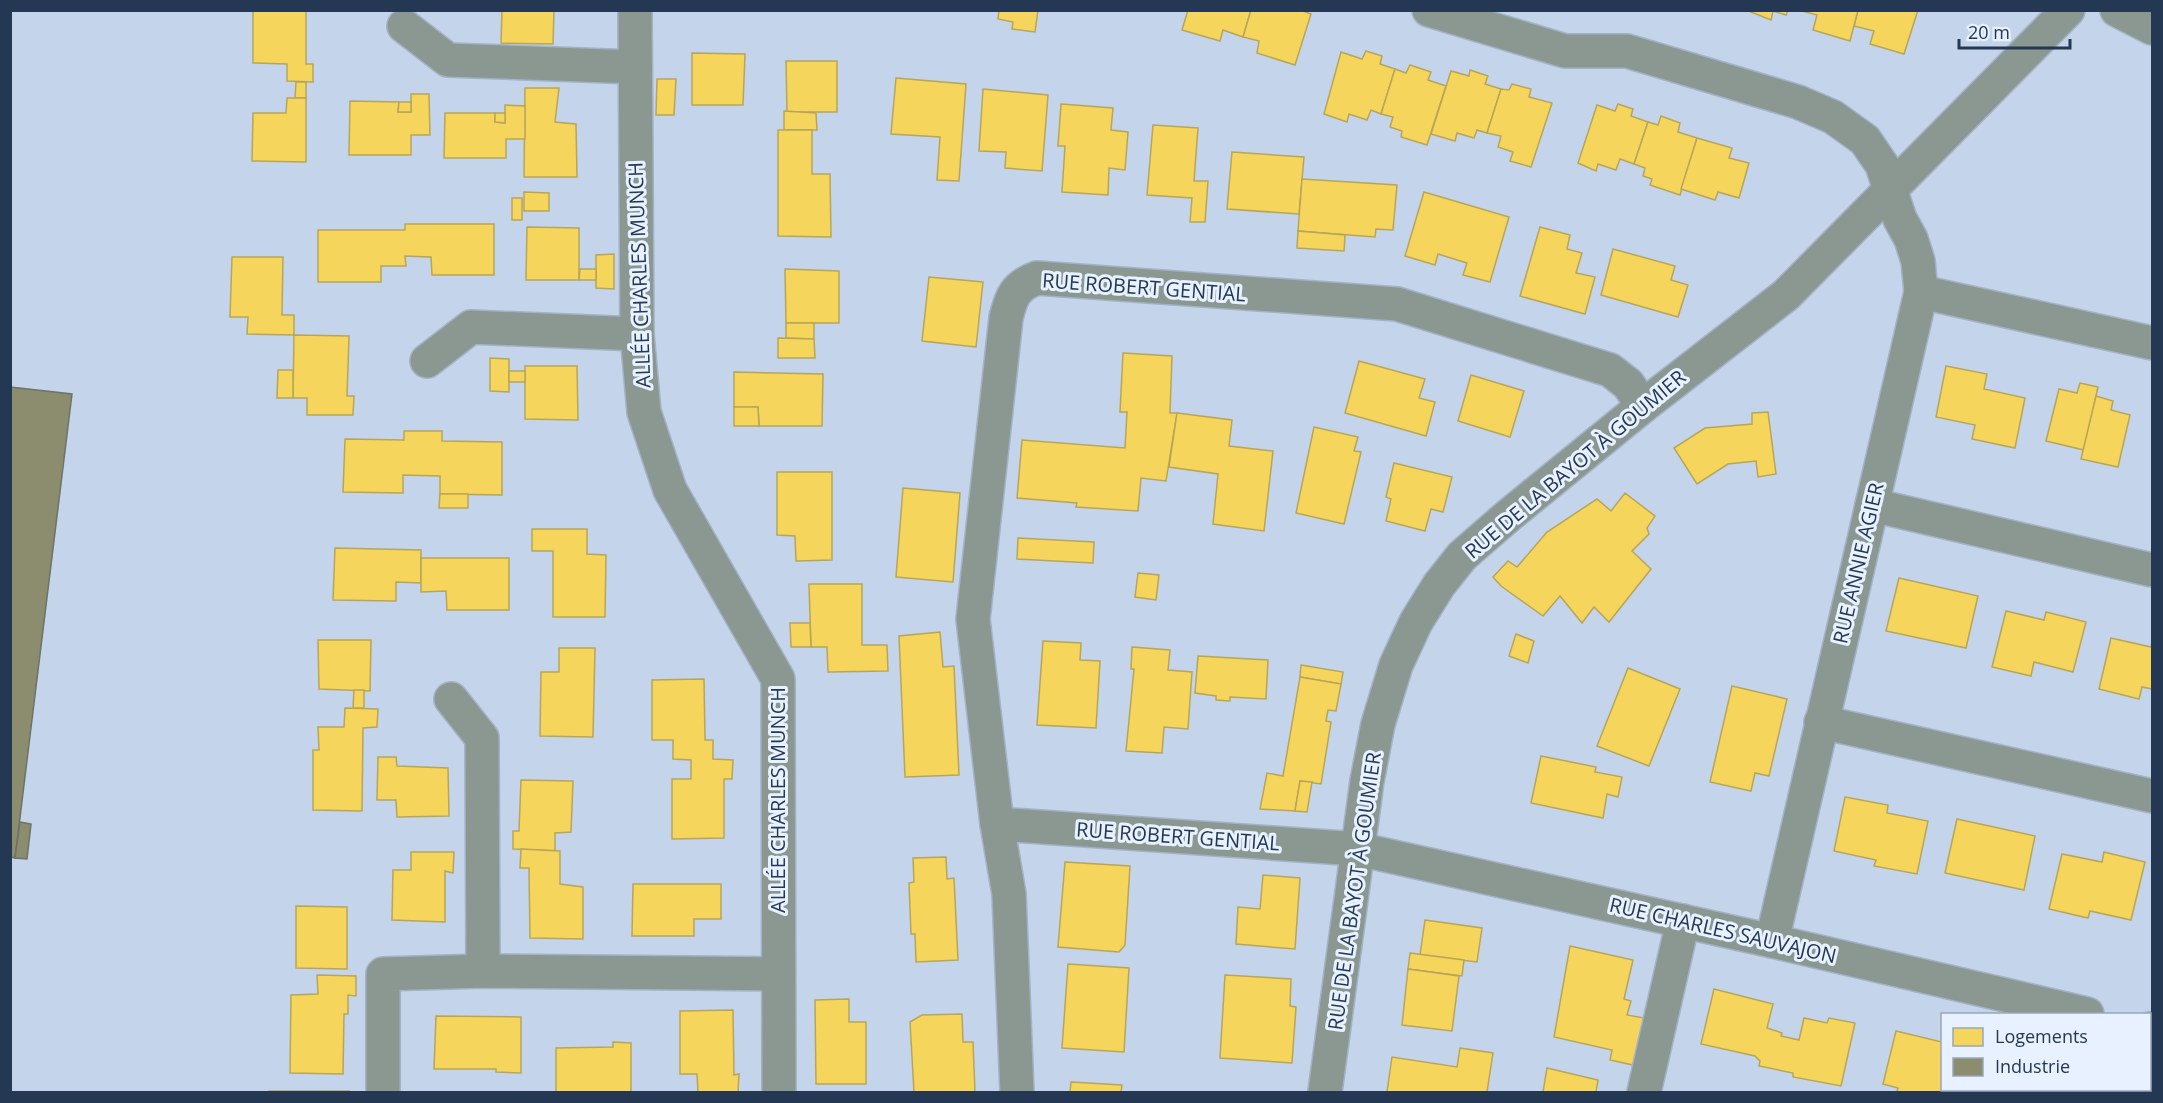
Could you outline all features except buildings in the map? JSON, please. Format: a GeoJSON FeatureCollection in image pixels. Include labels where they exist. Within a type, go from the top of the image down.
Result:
{"type":"FeatureCollection","features":[{"type":"Feature","properties":{"kind":"street","name":"ALLÉE CHARLES MUNCH"},"geometry":{"type":"LineString","coordinates":[[635,10],[637,334],[644,412],[670,490],[778,679],[779,1092]]}},
{"type":"Feature","properties":{"kind":"street","name":"RUE ANNIE AGIER"},"geometry":{"type":"LineString","coordinates":[[1429,10],[1565,51],[1627,51],[1798,102],[1833,117],[1865,140],[1882,165],[1918,261],[1921,292],[1772,941]]}},
{"type":"Feature","properties":{"kind":"street","name":"RUE DE LA BAYOT À GOUMIER"},"geometry":{"type":"LineString","coordinates":[[1325,1092],[1367,781],[1381,714],[1396,665],[1416,622],[1439,585],[1462,556],[1643,406],[1786,295],[2068,10]]}},
{"type":"Feature","properties":{"kind":"street"},"geometry":{"type":"LineString","coordinates":[[2118,10],[2152,28]]}},
{"type":"Feature","properties":{"kind":"street"},"geometry":{"type":"LineString","coordinates":[[404,26],[448,60],[635,67]]}},
{"type":"Feature","properties":{"kind":"street","name":"RUE ROBERT GENTIAL"},"geometry":{"type":"LineString","coordinates":[[1017,1092],[1009,894],[997,824],[973,620],[1006,318],[1011,296],[1023,283],[1037,278],[1397,304],[1610,370],[1628,384],[1643,406]]}},
{"type":"Feature","properties":{"kind":"street"},"geometry":{"type":"LineString","coordinates":[[1921,292],[2152,343]]}},
{"type":"Feature","properties":{"kind":"street"},"geometry":{"type":"LineString","coordinates":[[427,361],[471,327],[637,334]]}},
{"type":"Feature","properties":{"kind":"street"},"geometry":{"type":"LineString","coordinates":[[1872,506],[2152,570]]}},
{"type":"Feature","properties":{"kind":"street"},"geometry":{"type":"LineString","coordinates":[[452,699],[482,738],[483,971]]}},
{"type":"Feature","properties":{"kind":"street"},"geometry":{"type":"LineString","coordinates":[[1821,722],[2152,796]]}},
{"type":"Feature","properties":{"kind":"street","name":"RUE ROBERT GENTIAL"},"geometry":{"type":"LineString","coordinates":[[997,824],[1358,849]]}},
{"type":"Feature","properties":{"kind":"street","name":"RUE CHARLES SAUVAJON"},"geometry":{"type":"LineString","coordinates":[[1358,849],[2083,1013]]}},
{"type":"Feature","properties":{"kind":"street"},"geometry":{"type":"LineString","coordinates":[[1644,1092],[1683,921]]}},
{"type":"Feature","properties":{"kind":"street"},"geometry":{"type":"LineString","coordinates":[[383,1092],[383,974],[483,971],[778,974]]}}]}
